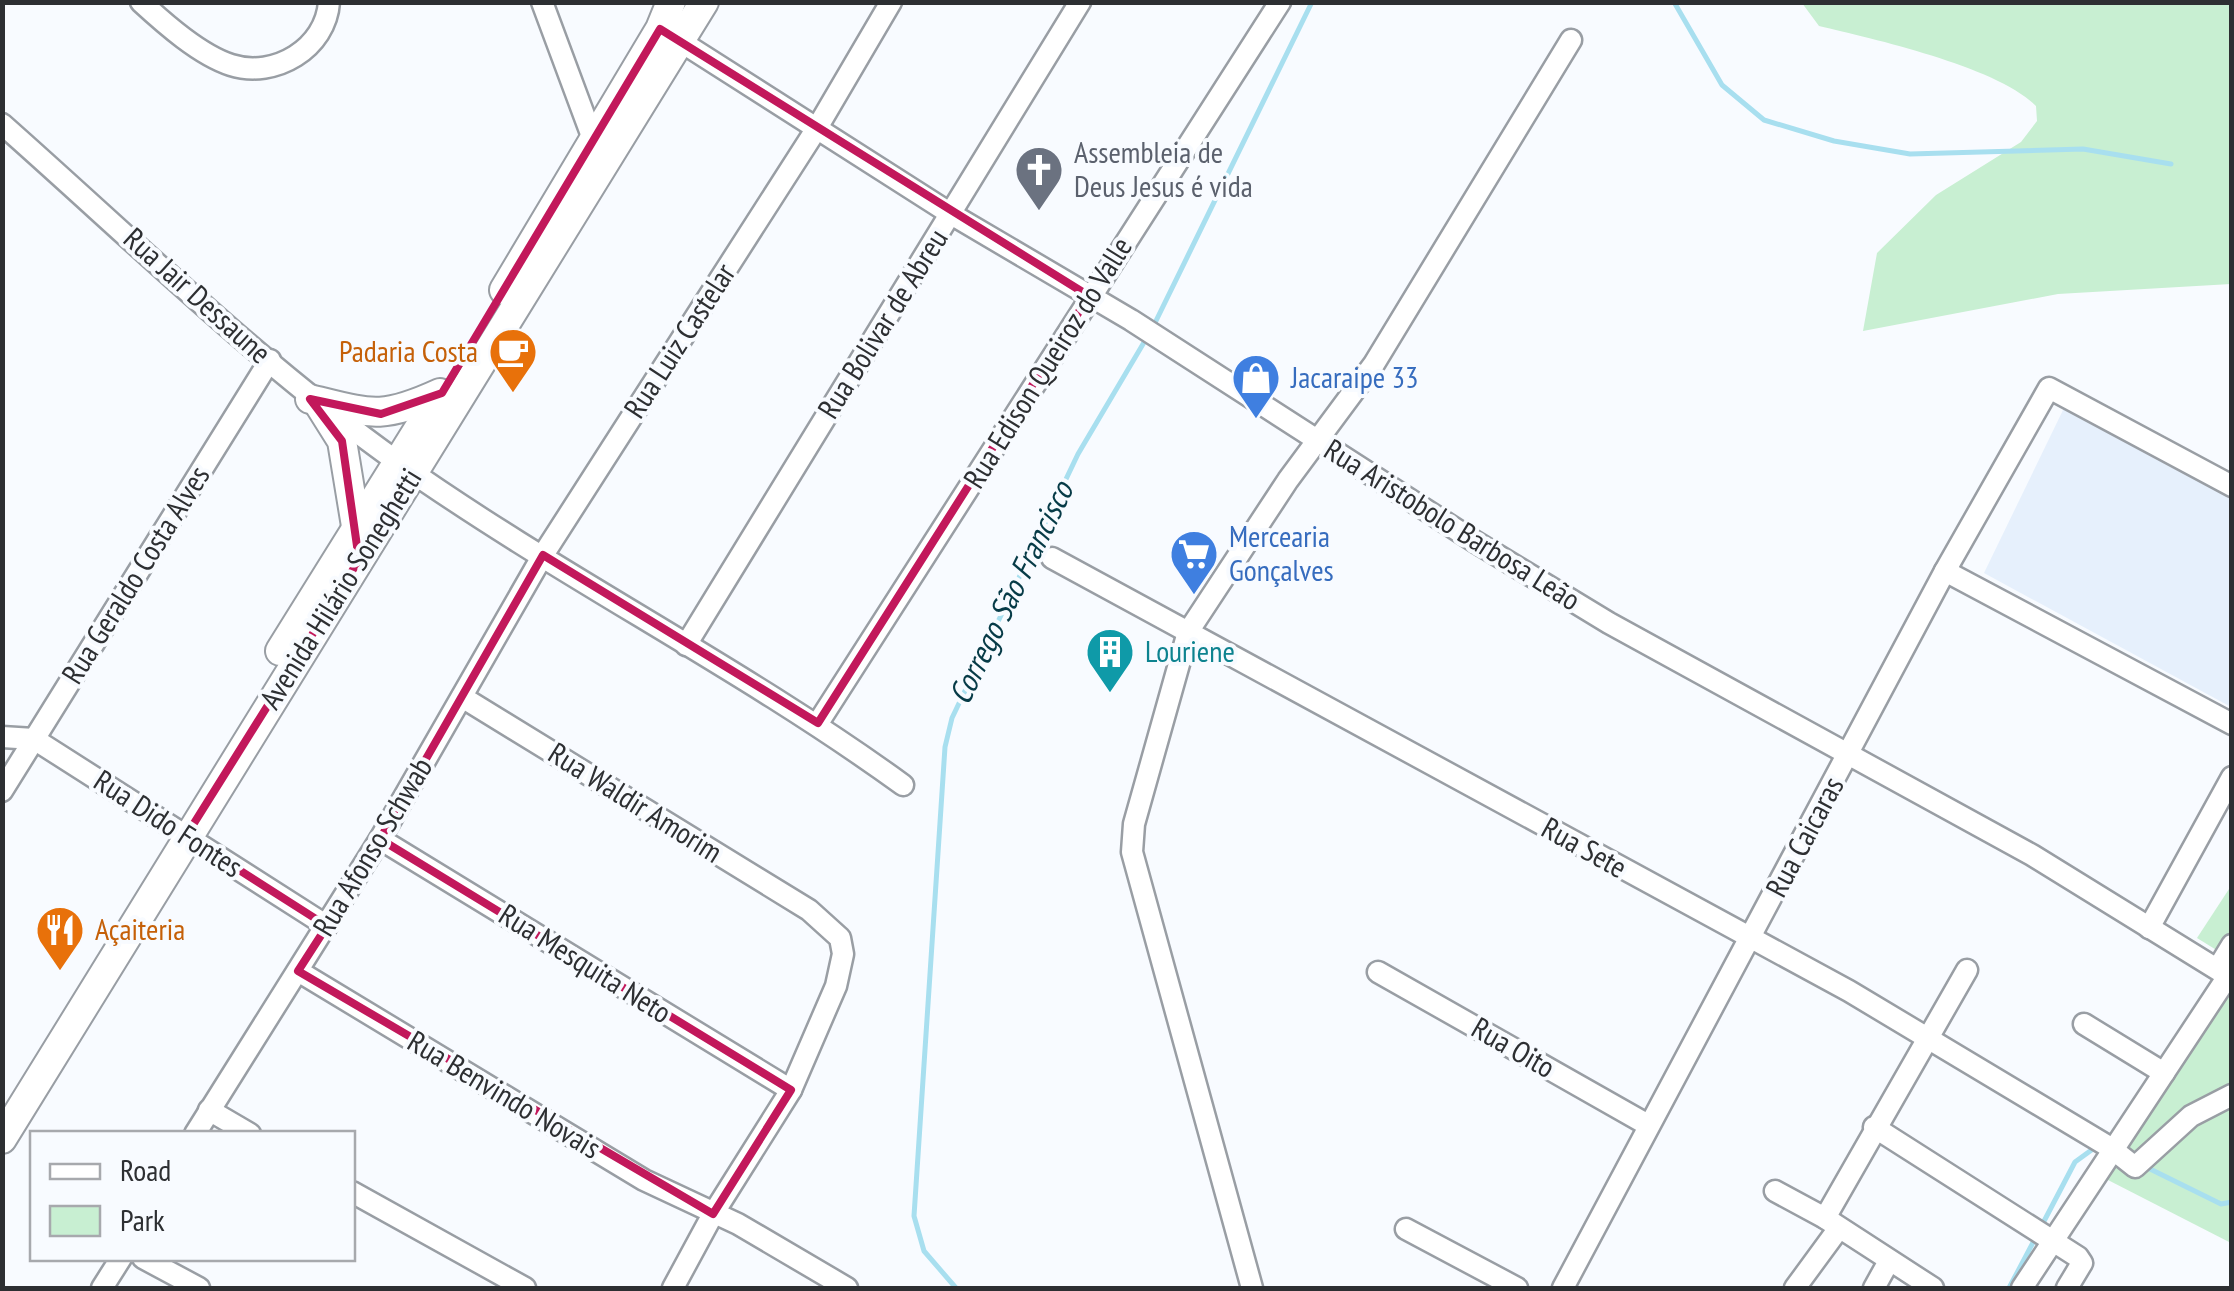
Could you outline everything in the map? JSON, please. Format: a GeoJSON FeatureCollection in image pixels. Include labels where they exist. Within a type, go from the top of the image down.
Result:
{"type":"FeatureCollection","features":[{"type":"Feature","properties":{"kind":"street"},"geometry":{"type":"LineString","coordinates":[[141,2],[212,56],[250,68],[284,62],[308,49],[323,28],[329,2]]}},
{"type":"Feature","properties":{"kind":"street"},"geometry":{"type":"LineString","coordinates":[[542,2],[602,145]]}},
{"type":"Feature","properties":{"kind":"street"},"geometry":{"type":"LineString","coordinates":[[670,2],[672,36]]}},
{"type":"Feature","properties":{"kind":"street"},"geometry":{"type":"LineString","coordinates":[[672,36],[704,2]]}},
{"type":"Feature","properties":{"kind":"street","name":"Rua Luiz Castelar"},"geometry":{"type":"LineString","coordinates":[[543,554],[817,128],[891,2]]}},
{"type":"Feature","properties":{"kind":"street","name":"Rua Bolivar de Abreu"},"geometry":{"type":"LineString","coordinates":[[686,645],[1080,2]]}},
{"type":"Feature","properties":{"kind":"street","name":"Rua Edison Queiroz do Valle"},"geometry":{"type":"LineString","coordinates":[[818,723],[1280,2]]}},
{"type":"Feature","properties":{"kind":"street","name":"Avenida Hilário Soneghetti"},"geometry":{"type":"LineString","coordinates":[[2,1138],[92,973],[672,36]]}},
{"type":"Feature","properties":{"kind":"street","name":"Rua Aristobolo Barbosa Leão"},"geometry":{"type":"LineString","coordinates":[[672,36],[951,214],[1131,320],[1316,441],[1609,623],[2032,856],[2226,974]]}},
{"type":"Feature","properties":{"kind":"street"},"geometry":{"type":"LineString","coordinates":[[1252,1288],[1132,852],[1134,824],[1188,632],[1316,441],[1374,364],[1572,40]]}},
{"type":"Feature","properties":{"kind":"street","name":"Rua Jair Dessaune"},"geometry":{"type":"LineString","coordinates":[[2,124],[315,402],[405,467],[686,645],[818,723],[903,785]]}},
{"type":"Feature","properties":{"kind":"street","name":"Avenida Hilário Soneghetti"},"geometry":{"type":"LineString","coordinates":[[179,830],[356,526],[405,467],[442,392],[513,293]]}},
{"type":"Feature","properties":{"kind":"street","name":"Rua Geraldo Costa Alves"},"geometry":{"type":"LineString","coordinates":[[2,791],[270,360]]}},
{"type":"Feature","properties":{"kind":"street","name":"Rua Caicaras"},"geometry":{"type":"LineString","coordinates":[[1563,1288],[1945,572],[2049,388],[2232,486]]}},
{"type":"Feature","properties":{"kind":"street"},"geometry":{"type":"LineString","coordinates":[[315,402],[381,414],[398,412],[442,392]]}},
{"type":"Feature","properties":{"kind":"street"},"geometry":{"type":"LineString","coordinates":[[315,402],[342,441],[356,526]]}},
{"type":"Feature","properties":{"kind":"street","name":"Rua Afonso Schwab"},"geometry":{"type":"LineString","coordinates":[[197,1131],[328,926],[543,554]]}},
{"type":"Feature","properties":{"kind":"street","name":"Rua Sete"},"geometry":{"type":"LineString","coordinates":[[1052,558],[1850,992],[2111,1148]]}},
{"type":"Feature","properties":{"kind":"street"},"geometry":{"type":"LineString","coordinates":[[1945,572],[2232,724]]}},
{"type":"Feature","properties":{"kind":"street","name":"Rua Waldir Amorim"},"geometry":{"type":"LineString","coordinates":[[462,697],[809,910],[840,938],[842,954],[836,986],[791,1090],[713,1214],[673,1288]]}},
{"type":"Feature","properties":{"kind":"street","name":"Rua Dido Fontes"},"geometry":{"type":"LineString","coordinates":[[2,737],[34,739],[328,926]]}},
{"type":"Feature","properties":{"kind":"street"},"geometry":{"type":"LineString","coordinates":[[2149,928],[2232,778]]}},
{"type":"Feature","properties":{"kind":"street","name":"Rua Mesquita Neto"},"geometry":{"type":"LineString","coordinates":[[380,838],[791,1090]]}},
{"type":"Feature","properties":{"kind":"street"},"geometry":{"type":"LineString","coordinates":[[2022,1288],[2208,1006],[2226,974],[2232,945]]}},
{"type":"Feature","properties":{"kind":"street"},"geometry":{"type":"LineString","coordinates":[[1796,1288],[1832,1223],[1874,1127],[1967,970]]}},
{"type":"Feature","properties":{"kind":"street","name":"Rua Benvindo Novais"},"geometry":{"type":"LineString","coordinates":[[298,971],[644,1180],[847,1288]]}},
{"type":"Feature","properties":{"kind":"street","name":"Rua Oito"},"geometry":{"type":"LineString","coordinates":[[1378,972],[1648,1125]]}},
{"type":"Feature","properties":{"kind":"street","name":"Avenida Hilário Soneghetti"},"geometry":{"type":"LineString","coordinates":[[2,1104],[92,973]]}},
{"type":"Feature","properties":{"kind":"street"},"geometry":{"type":"LineString","coordinates":[[2084,1024],[2164,1074]]}},
{"type":"Feature","properties":{"kind":"street"},"geometry":{"type":"LineString","coordinates":[[2111,1148],[2135,1167],[2191,1116],[2232,1095]]}},
{"type":"Feature","properties":{"kind":"street"},"geometry":{"type":"LineString","coordinates":[[209,1110],[245,1131]]}},
{"type":"Feature","properties":{"kind":"street"},"geometry":{"type":"LineString","coordinates":[[1874,1127],[2082,1263],[2067,1288]]}},
{"type":"Feature","properties":{"kind":"street"},"geometry":{"type":"LineString","coordinates":[[1775,1190],[1933,1288]]}},
{"type":"Feature","properties":{"kind":"street"},"geometry":{"type":"LineString","coordinates":[[355,1194],[525,1288]]}},
{"type":"Feature","properties":{"kind":"street"},"geometry":{"type":"LineString","coordinates":[[1406,1228],[1517,1288]]}},
{"type":"Feature","properties":{"kind":"street"},"geometry":{"type":"LineString","coordinates":[[1874,1288],[1889,1260]]}},
{"type":"Feature","properties":{"kind":"street"},"geometry":{"type":"LineString","coordinates":[[102,1288],[119,1261]]}},
{"type":"Feature","properties":{"kind":"street"},"geometry":{"type":"LineString","coordinates":[[149,1261],[200,1288]]}},
{"type":"Feature","properties":{"kind":"highlighted area"},"geometry":{"type":"Polygon","coordinates":[[[660,29],[1089,296],[818,723],[543,555],[380,839],[791,1090],[713,1214],[298,971],[327,926],[186,836],[359,560],[342,441],[310,399],[381,414],[442,393],[660,29]]]}},
{"type":"Feature","properties":{"kind":"shaded area"},"geometry":{"type":"Polygon","coordinates":[[[2065,406],[2231,494],[2231,707],[1984,573],[2065,406]]]}},
{"type":"Feature","properties":{"kind":"green space"},"geometry":{"type":"Polygon","coordinates":[[[1802,3],[2231,3],[2231,284],[2058,294],[1863,331],[1877,253],[1936,195],[2021,142],[2037,121],[2036,106],[2018,92],[1965,67],[1819,26],[1802,3]]]}},
{"type":"Feature","properties":{"kind":"green space"},"geometry":{"type":"Polygon","coordinates":[[[2231,886],[2231,959],[2197,938],[2231,886]]]}},
{"type":"Feature","properties":{"kind":"green space"},"geometry":{"type":"Polygon","coordinates":[[[2231,978],[2231,1243],[2106,1179],[2231,978]]]}},
{"type":"Feature","properties":{"kind":"waterway","name":"Corrego São Francisco"},"geometry":{"type":"LineString","coordinates":[[1152,329],[1312,2]]}},
{"type":"Feature","properties":{"kind":"waterway"},"geometry":{"type":"LineString","coordinates":[[1674,2],[1722,85],[1764,120],[1834,141],[1910,154],[2083,149],[2171,164]]}},
{"type":"Feature","properties":{"kind":"waterway","name":"Corrego São Francisco"},"geometry":{"type":"LineString","coordinates":[[956,1288],[924,1251],[914,1216],[945,747],[952,718],[1078,454],[1146,339]]}},
{"type":"Feature","properties":{"kind":"waterway"},"geometry":{"type":"LineString","coordinates":[[2042,1225],[2075,1162],[2097,1146]]}},
{"type":"Feature","properties":{"kind":"waterway"},"geometry":{"type":"LineString","coordinates":[[2144,1166],[2221,1204],[2232,1202]]}},
{"type":"Feature","properties":{"kind":"waterway"},"geometry":{"type":"LineString","coordinates":[[2009,1288],[2037,1235]]}},
{"type":"Feature","properties":{"kind":"place","name":"Assembleia de Deus Jesus é vida"},"geometry":{"type":"Point","coordinates":[1039,212]}},
{"type":"Feature","properties":{"kind":"place","name":"Padaria Costa"},"geometry":{"type":"Point","coordinates":[513,394]}},
{"type":"Feature","properties":{"kind":"place","name":"Jacaraipe 33"},"geometry":{"type":"Point","coordinates":[1256,420]}},
{"type":"Feature","properties":{"kind":"place","name":"Mercearia Gonçalves"},"geometry":{"type":"Point","coordinates":[1194,596]}},
{"type":"Feature","properties":{"kind":"place","name":"Louriene"},"geometry":{"type":"Point","coordinates":[1110,694]}},
{"type":"Feature","properties":{"kind":"place","name":"Açaiteria"},"geometry":{"type":"Point","coordinates":[60,972]}}]}
